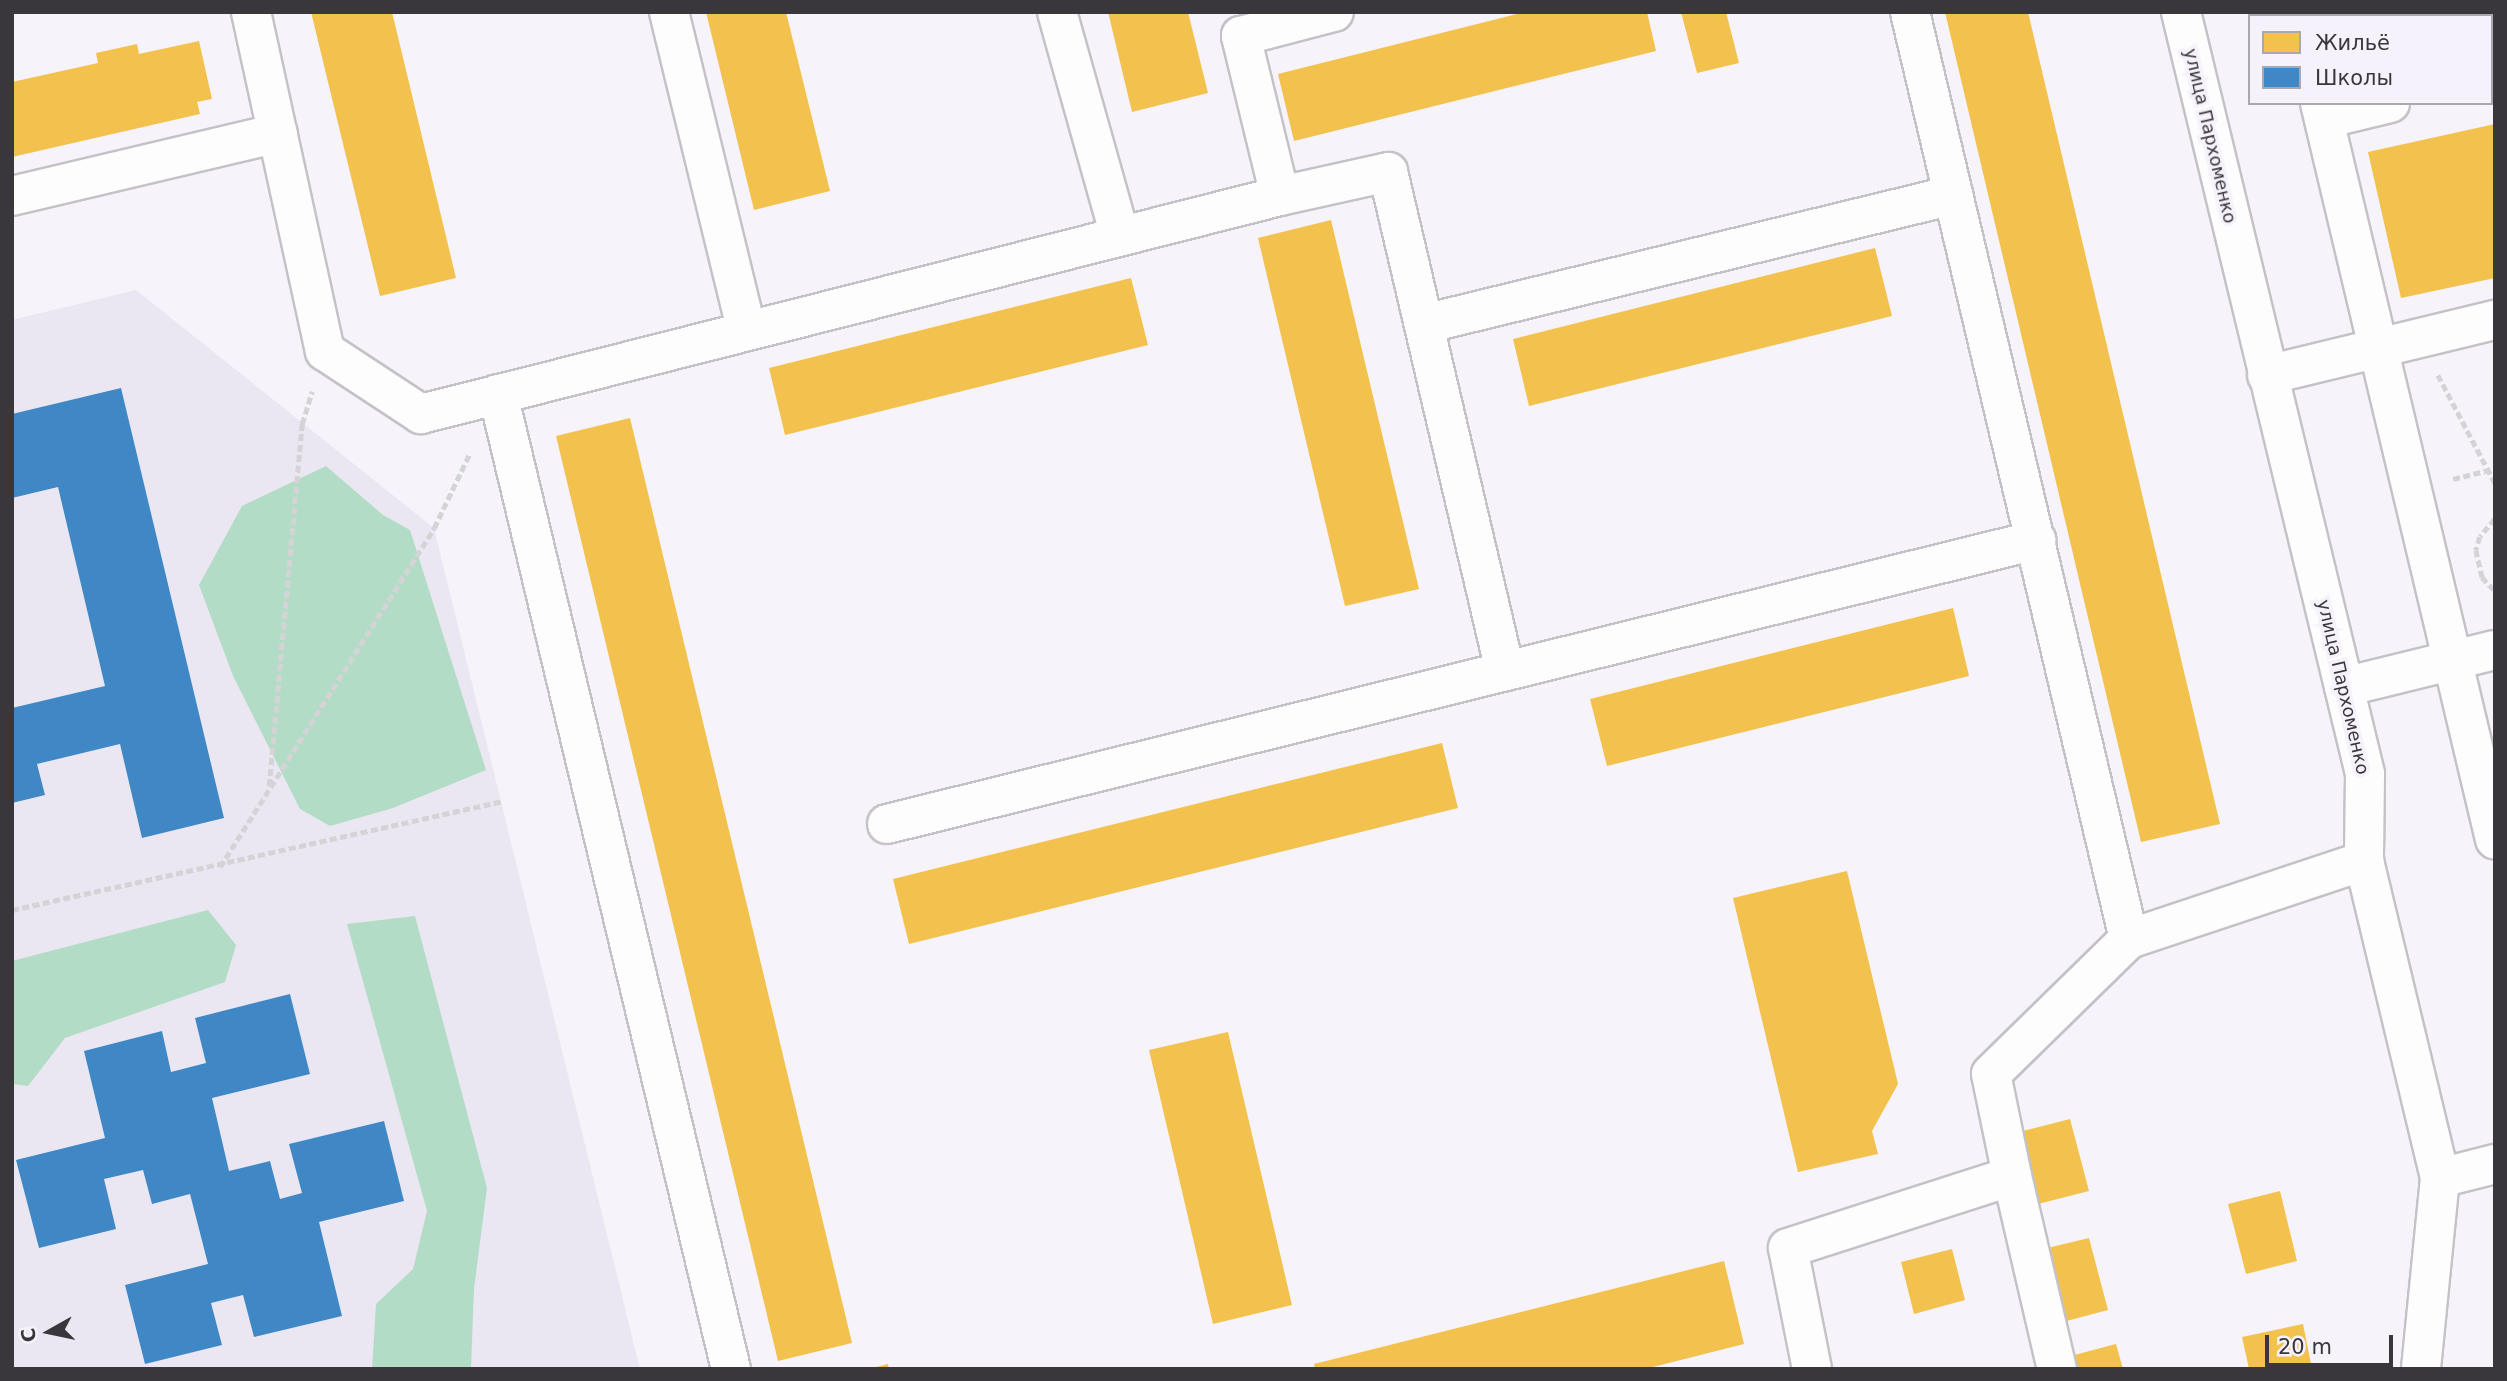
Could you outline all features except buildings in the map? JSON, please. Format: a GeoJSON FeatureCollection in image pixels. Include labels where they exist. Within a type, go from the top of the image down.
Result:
{"type":"FeatureCollection","features":[{"type":"Feature","properties":{"kind":"street"},"geometry":{"type":"LineString","coordinates":[[251,12],[325,351],[421,414],[1120,236],[1388,172],[1505,671]]}},
{"type":"Feature","properties":{"kind":"street"},"geometry":{"type":"LineString","coordinates":[[669,12],[747,331]]}},
{"type":"Feature","properties":{"kind":"street"},"geometry":{"type":"LineString","coordinates":[[1057,12],[1120,236]]}},
{"type":"Feature","properties":{"kind":"street"},"geometry":{"type":"LineString","coordinates":[[1280,196],[1241,36],[1334,12]]}},
{"type":"Feature","properties":{"kind":"street"},"geometry":{"type":"LineString","coordinates":[[1910,12],[2129,939]]}},
{"type":"Feature","properties":{"kind":"street","name":"улица Пархоменко"},"geometry":{"type":"LineString","coordinates":[[2181,12],[2365,774],[2364,861],[2440,1178],[2421,1369]]}},
{"type":"Feature","properties":{"kind":"street"},"geometry":{"type":"LineString","coordinates":[[2373,105],[2322,111],[2494,829]]}},
{"type":"Feature","properties":{"kind":"street"},"geometry":{"type":"LineString","coordinates":[[12,196],[278,133]]}},
{"type":"Feature","properties":{"kind":"street"},"geometry":{"type":"LineString","coordinates":[[1424,324],[1953,195]]}},
{"type":"Feature","properties":{"kind":"street"},"geometry":{"type":"LineString","coordinates":[[2267,374],[2495,320]]}},
{"type":"Feature","properties":{"kind":"street"},"geometry":{"type":"LineString","coordinates":[[498,394],[731,1369]]}},
{"type":"Feature","properties":{"kind":"street"},"geometry":{"type":"LineString","coordinates":[[887,824],[2036,540]]}},
{"type":"Feature","properties":{"kind":"street"},"geometry":{"type":"LineString","coordinates":[[2344,687],[2495,650]]}},
{"type":"Feature","properties":{"kind":"street"},"geometry":{"type":"LineString","coordinates":[[2057,1369],[1991,1074],[2129,939],[2364,861]]}},
{"type":"Feature","properties":{"kind":"street"},"geometry":{"type":"LineString","coordinates":[[2440,1178],[2495,1164]]}},
{"type":"Feature","properties":{"kind":"street"},"geometry":{"type":"LineString","coordinates":[[1812,1369],[1788,1248],[2012,1176]]}},
{"type":"Feature","properties":{"kind":"path"},"geometry":{"type":"LineString","coordinates":[[2419,339],[2495,483]]}},
{"type":"Feature","properties":{"kind":"path"},"geometry":{"type":"LineString","coordinates":[[269,790],[302,424],[325,351]]}},
{"type":"Feature","properties":{"kind":"path"},"geometry":{"type":"LineString","coordinates":[[220,867],[434,528],[498,394]]}},
{"type":"Feature","properties":{"kind":"path"},"geometry":{"type":"LineString","coordinates":[[2495,519],[2476,550],[2482,577],[2495,591]]}},
{"type":"Feature","properties":{"kind":"path"},"geometry":{"type":"LineString","coordinates":[[12,910],[220,867],[503,801]]}},
{"type":"Feature","properties":{"kind":"shaded area"},"geometry":{"type":"Polygon","coordinates":[[[136,290],[434,528],[640,1369],[12,1369],[12,320],[136,290]]]}},
{"type":"Feature","properties":{"kind":"green space"},"geometry":{"type":"Polygon","coordinates":[[[326,466],[383,515],[410,530],[486,770],[393,808],[330,826],[300,809],[233,676],[199,585],[242,506],[326,466]]]}},
{"type":"Feature","properties":{"kind":"green space"},"geometry":{"type":"Polygon","coordinates":[[[208,910],[236,945],[225,982],[65,1038],[28,1086],[12,1084],[12,961],[208,910]]]}},
{"type":"Feature","properties":{"kind":"green space"},"geometry":{"type":"Polygon","coordinates":[[[415,916],[487,1188],[474,1289],[471,1369],[372,1369],[376,1304],[413,1269],[427,1211],[347,924],[415,916]]]}}]}
